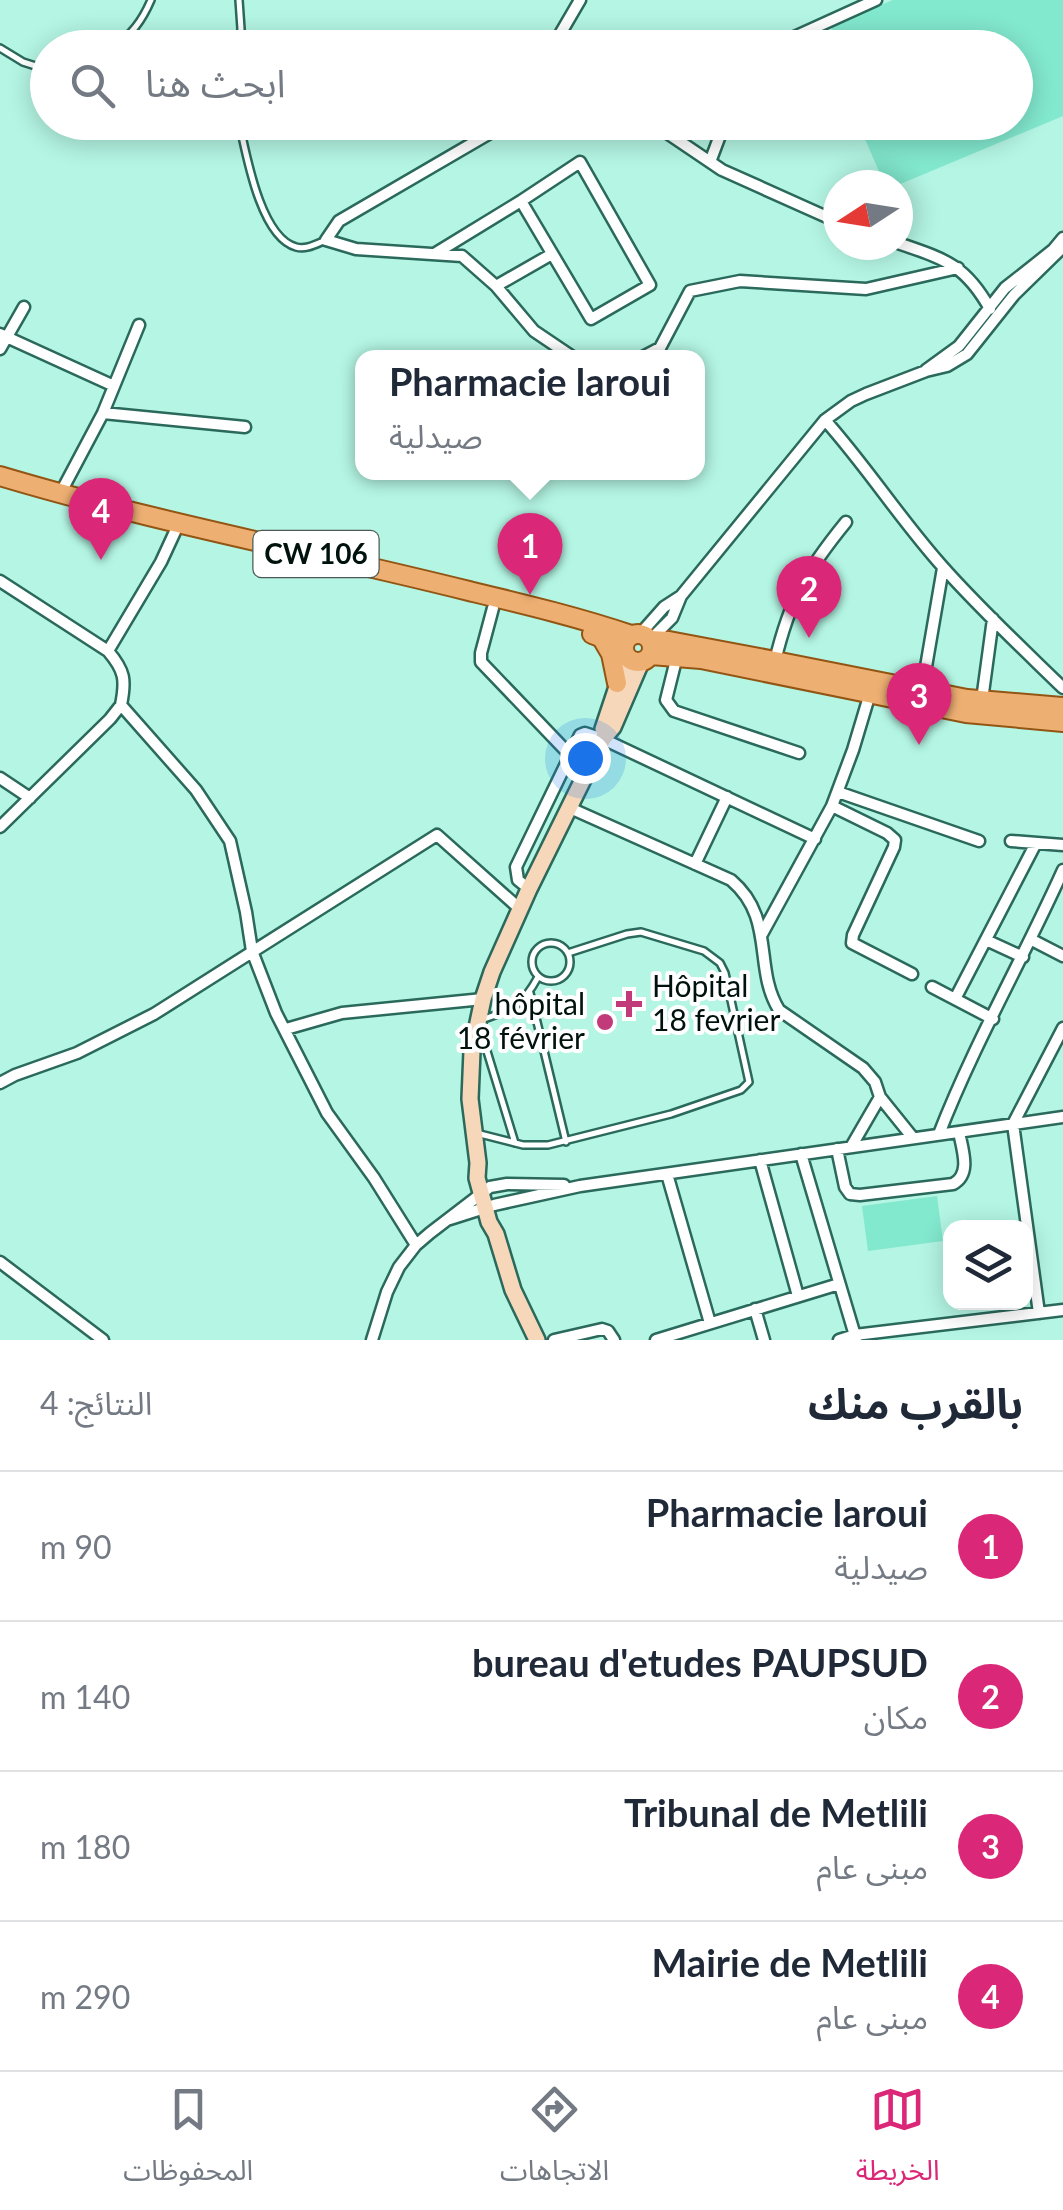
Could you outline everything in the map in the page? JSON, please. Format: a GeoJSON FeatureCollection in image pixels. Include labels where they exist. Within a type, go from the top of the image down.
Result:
{"type":"FeatureCollection","features":[{"type":"Feature","properties":{"kind":"main road","name":"CW 106"},"geometry":{"type":"LineString","coordinates":[[0,476],[639,646],[774,660],[872,688],[1063,707]]}},
{"type":"Feature","properties":{"kind":"main road","name":"CW 106"},"geometry":{"type":"LineString","coordinates":[[0,486],[590,621],[639,646]]}},
{"type":"Feature","properties":{"kind":"main road"},"geometry":{"type":"LineString","coordinates":[[600,637],[611,654],[618,683]]}},
{"type":"Feature","properties":{"kind":"main road"},"geometry":{"type":"LineString","coordinates":[[639,646],[677,656],[872,688],[966,713],[1063,722]]}},
{"type":"Feature","properties":{"kind":"main road"},"geometry":{"type":"LineString","coordinates":[[603,739],[618,683],[639,646]]}},
{"type":"Feature","properties":{"kind":"main road"},"geometry":{"type":"LineString","coordinates":[[537,1340],[520,1308],[496,1234],[498,1218],[488,1198],[485,1170],[478,1163],[472,1132],[470,1074],[478,1021],[492,972],[603,739],[613,728],[639,646]]}},
{"type":"Feature","properties":{"kind":"street"},"geometry":{"type":"LineString","coordinates":[[562,30],[580,0]]}},
{"type":"Feature","properties":{"kind":"street"},"geometry":{"type":"LineString","coordinates":[[810,30],[876,0]]}},
{"type":"Feature","properties":{"kind":"street"},"geometry":{"type":"LineString","coordinates":[[479,140],[339,221],[326,240],[356,249],[462,256],[496,286],[534,331],[562,350]]}},
{"type":"Feature","properties":{"kind":"street"},"geometry":{"type":"LineString","coordinates":[[678,140],[722,170],[823,215]]}},
{"type":"Feature","properties":{"kind":"street"},"geometry":{"type":"LineString","coordinates":[[710,162],[718,140]]}},
{"type":"Feature","properties":{"kind":"street"},"geometry":{"type":"LineString","coordinates":[[436,253],[580,162],[650,285],[591,319],[521,202]]}},
{"type":"Feature","properties":{"kind":"street"},"geometry":{"type":"LineString","coordinates":[[926,371],[966,338],[1004,288],[1063,238]]}},
{"type":"Feature","properties":{"kind":"street"},"geometry":{"type":"LineString","coordinates":[[639,646],[672,618],[681,596],[825,420],[851,401],[948,366],[967,354],[1022,286],[1063,246]]}},
{"type":"Feature","properties":{"kind":"street"},"geometry":{"type":"LineString","coordinates":[[913,248],[958,268],[977,286],[995,318]]}},
{"type":"Feature","properties":{"kind":"street"},"geometry":{"type":"LineString","coordinates":[[496,286],[552,254]]}},
{"type":"Feature","properties":{"kind":"street"},"geometry":{"type":"LineString","coordinates":[[656,350],[690,291],[740,281],[866,288],[958,268]]}},
{"type":"Feature","properties":{"kind":"street"},"geometry":{"type":"LineString","coordinates":[[0,349],[24,307]]}},
{"type":"Feature","properties":{"kind":"street"},"geometry":{"type":"LineString","coordinates":[[60,494],[103,413],[140,325]]}},
{"type":"Feature","properties":{"kind":"street"},"geometry":{"type":"LineString","coordinates":[[4,336],[114,386]]}},
{"type":"Feature","properties":{"kind":"street"},"geometry":{"type":"LineString","coordinates":[[103,413],[245,428]]}},
{"type":"Feature","properties":{"kind":"street"},"geometry":{"type":"LineString","coordinates":[[825,420],[943,568],[1063,688]]}},
{"type":"Feature","properties":{"kind":"street"},"geometry":{"type":"LineString","coordinates":[[774,660],[798,590],[846,522]]}},
{"type":"Feature","properties":{"kind":"street"},"geometry":{"type":"LineString","coordinates":[[108,651],[178,526]]}},
{"type":"Feature","properties":{"kind":"street"},"geometry":{"type":"LineString","coordinates":[[922,690],[943,568]]}},
{"type":"Feature","properties":{"kind":"street"},"geometry":{"type":"LineString","coordinates":[[0,581],[108,651],[120,665],[125,684],[120,705],[110,719],[0,827]]}},
{"type":"Feature","properties":{"kind":"street"},"geometry":{"type":"LineString","coordinates":[[493,608],[480,662],[570,755]]}},
{"type":"Feature","properties":{"kind":"street"},"geometry":{"type":"LineString","coordinates":[[982,700],[993,620]]}},
{"type":"Feature","properties":{"kind":"street"},"geometry":{"type":"LineString","coordinates":[[677,656],[666,700],[674,711],[798,754]]}},
{"type":"Feature","properties":{"kind":"street"},"geometry":{"type":"LineString","coordinates":[[762,934],[832,806],[872,688]]}},
{"type":"Feature","properties":{"kind":"street"},"geometry":{"type":"LineString","coordinates":[[120,705],[196,790],[230,840],[252,951],[276,1013],[327,1113],[416,1245]]}},
{"type":"Feature","properties":{"kind":"street"},"geometry":{"type":"LineString","coordinates":[[529,890],[518,880],[516,867],[570,755],[587,732],[816,839]]}},
{"type":"Feature","properties":{"kind":"street"},"geometry":{"type":"LineString","coordinates":[[0,778],[30,798]]}},
{"type":"Feature","properties":{"kind":"street"},"geometry":{"type":"LineString","coordinates":[[838,792],[979,841]]}},
{"type":"Feature","properties":{"kind":"street"},"geometry":{"type":"LineString","coordinates":[[695,864],[727,797]]}},
{"type":"Feature","properties":{"kind":"street"},"geometry":{"type":"LineString","coordinates":[[832,806],[887,832],[895,840],[852,944],[912,974]]}},
{"type":"Feature","properties":{"kind":"street"},"geometry":{"type":"LineString","coordinates":[[570,808],[731,880],[744,891],[762,934],[771,998],[778,1010],[863,1068],[913,1138]]}},
{"type":"Feature","properties":{"kind":"street"},"geometry":{"type":"LineString","coordinates":[[0,1083],[77,1054],[154,1014],[438,836],[520,909]]}},
{"type":"Feature","properties":{"kind":"street"},"geometry":{"type":"LineString","coordinates":[[1011,842],[1063,845]]}},
{"type":"Feature","properties":{"kind":"street"},"geometry":{"type":"LineString","coordinates":[[955,999],[1036,843]]}},
{"type":"Feature","properties":{"kind":"street"},"geometry":{"type":"LineString","coordinates":[[939,1134],[1063,870]]}},
{"type":"Feature","properties":{"kind":"street"},"geometry":{"type":"LineString","coordinates":[[986,940],[1023,957]]}},
{"type":"Feature","properties":{"kind":"street"},"geometry":{"type":"LineString","coordinates":[[1032,940],[1063,956]]}},
{"type":"Feature","properties":{"kind":"street"},"geometry":{"type":"LineString","coordinates":[[932,987],[993,1019]]}},
{"type":"Feature","properties":{"kind":"street"},"geometry":{"type":"LineString","coordinates":[[286,1029],[342,1013],[483,999]]}},
{"type":"Feature","properties":{"kind":"street"},"geometry":{"type":"LineString","coordinates":[[1039,1313],[1013,1124],[1063,1028]]}},
{"type":"Feature","properties":{"kind":"street"},"geometry":{"type":"LineString","coordinates":[[851,1147],[880,1096]]}},
{"type":"Feature","properties":{"kind":"street"},"geometry":{"type":"LineString","coordinates":[[488,1198],[1063,1116]]}},
{"type":"Feature","properties":{"kind":"street"},"geometry":{"type":"LineString","coordinates":[[837,1149],[850,1194],[953,1184],[965,1172],[959,1132]]}},
{"type":"Feature","properties":{"kind":"street"},"geometry":{"type":"LineString","coordinates":[[801,1154],[856,1338]]}},
{"type":"Feature","properties":{"kind":"street"},"geometry":{"type":"LineString","coordinates":[[760,1160],[798,1296]]}},
{"type":"Feature","properties":{"kind":"street"},"geometry":{"type":"LineString","coordinates":[[667,1174],[704,1325],[702,1340]]}},
{"type":"Feature","properties":{"kind":"street"},"geometry":{"type":"LineString","coordinates":[[372,1340],[386,1292],[416,1245],[507,1184],[580,1186]]}},
{"type":"Feature","properties":{"kind":"street"},"geometry":{"type":"LineString","coordinates":[[0,1262],[102,1340]]}},
{"type":"Feature","properties":{"kind":"street"},"geometry":{"type":"LineString","coordinates":[[656,1340],[839,1284]]}},
{"type":"Feature","properties":{"kind":"street"},"geometry":{"type":"LineString","coordinates":[[755,1309],[764,1340]]}},
{"type":"Feature","properties":{"kind":"street"},"geometry":{"type":"LineString","coordinates":[[838,1340],[1063,1310]]}},
{"type":"Feature","properties":{"kind":"street"},"geometry":{"type":"LineString","coordinates":[[554,1340],[602,1330],[614,1340]]}},
{"type":"Feature","properties":{"kind":"lane"},"geometry":{"type":"LineString","coordinates":[[134,30],[151,0]]}},
{"type":"Feature","properties":{"kind":"lane"},"geometry":{"type":"LineString","coordinates":[[239,0],[240,30]]}},
{"type":"Feature","properties":{"kind":"lane"},"geometry":{"type":"LineString","coordinates":[[0,48],[30,64]]}},
{"type":"Feature","properties":{"kind":"lane"},"geometry":{"type":"LineString","coordinates":[[243,140],[255,189],[278,233],[298,248],[326,240]]}},
{"type":"Feature","properties":{"kind":"lane"},"geometry":{"type":"LineString","coordinates":[[472,1132],[534,1146],[566,1142],[671,1114],[741,1090],[749,1082],[725,972],[712,956],[640,932],[568,953]]}},
{"type":"Feature","properties":{"kind":"lane"},"geometry":{"type":"LineString","coordinates":[[549,942],[557,943],[568,953],[570,968],[560,980],[545,981],[531,964],[536,949],[549,942]]}},
{"type":"Feature","properties":{"kind":"lane"},"geometry":{"type":"LineString","coordinates":[[515,1143],[478,1021],[516,1008],[538,977]]}},
{"type":"Feature","properties":{"kind":"lane"},"geometry":{"type":"LineString","coordinates":[[530,993],[566,1142]]}},
{"type":"Feature","properties":{"kind":"green space"},"geometry":{"type":"Polygon","coordinates":[[[893,0],[1063,0],[1063,116],[1033,129],[1033,30],[832,30],[831,26],[893,0]]]}},
{"type":"Feature","properties":{"kind":"green space"},"geometry":{"type":"Polygon","coordinates":[[[865,140],[1006,140],[913,179],[913,170],[878,170],[865,140]]]}},
{"type":"Feature","properties":{"kind":"green space"},"geometry":{"type":"Polygon","coordinates":[[[937,1196],[943,1241],[868,1251],[862,1206],[937,1196]]]}},
{"type":"Feature","properties":{"kind":"place","name":"Mairie de Metlili"},"geometry":{"type":"Point","coordinates":[101,560]}},
{"type":"Feature","properties":{"kind":"place","name":"Pharmacie laroui"},"geometry":{"type":"Point","coordinates":[530,595]}},
{"type":"Feature","properties":{"kind":"place","name":"bureau d'etudes PAUPSUD"},"geometry":{"type":"Point","coordinates":[809,638]}},
{"type":"Feature","properties":{"kind":"place","name":"Tribunal de Metlili"},"geometry":{"type":"Point","coordinates":[919,745]}},
{"type":"Feature","properties":{"kind":"place","name":"Hôpital 18 fevrier"},"geometry":{"type":"Point","coordinates":[629,1004]}},
{"type":"Feature","properties":{"kind":"place","name":"hôpital 18 février"},"geometry":{"type":"Point","coordinates":[605,1022]}}]}
